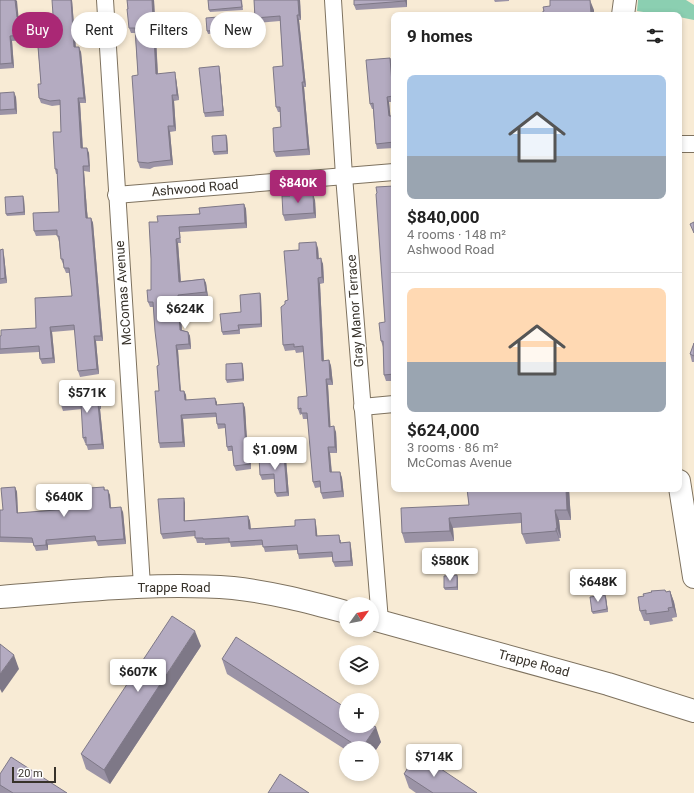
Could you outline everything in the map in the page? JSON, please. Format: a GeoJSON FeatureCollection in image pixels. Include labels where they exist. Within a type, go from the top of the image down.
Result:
{"type":"FeatureCollection","features":[{"type":"Feature","properties":{"kind":"street","name":"McComas Avenue"},"geometry":{"type":"LineString","coordinates":[[105,0],[116,195],[142,586]]}},
{"type":"Feature","properties":{"kind":"street","name":"Gray Manor Terrace"},"geometry":{"type":"LineString","coordinates":[[333,0],[344,176],[362,407],[374,597]]}},
{"type":"Feature","properties":{"kind":"street"},"geometry":{"type":"LineString","coordinates":[[623,12],[625,0]]}},
{"type":"Feature","properties":{"kind":"street"},"geometry":{"type":"LineString","coordinates":[[682,144],[694,144]]}},
{"type":"Feature","properties":{"kind":"street","name":"Ashwood Road"},"geometry":{"type":"LineString","coordinates":[[116,195],[391,172]]}},
{"type":"Feature","properties":{"kind":"street"},"geometry":{"type":"LineString","coordinates":[[362,407],[391,404]]}},
{"type":"Feature","properties":{"kind":"street"},"geometry":{"type":"LineString","coordinates":[[681,492],[694,576]]}},
{"type":"Feature","properties":{"kind":"street","name":"Trappe Road"},"geometry":{"type":"LineString","coordinates":[[0,597],[142,586],[193,586],[235,588],[284,596],[339,610]]}},
{"type":"Feature","properties":{"kind":"street","name":"Trappe Road"},"geometry":{"type":"LineString","coordinates":[[379,621],[608,684],[694,711]]}},
{"type":"Feature","properties":{"kind":"green space"},"geometry":{"type":"Polygon","coordinates":[[[638,0],[686,0],[694,5],[694,20],[682,18],[682,12],[637,11],[638,0]]]}},
{"type":"Feature","properties":{"kind":"building"},"geometry":{"type":"Polygon","coordinates":[[[0,0],[15,0],[16,12],[12,12],[12,36],[10,36],[12,63],[0,64],[0,0]]]}},
{"type":"Feature","properties":{"kind":"building"},"geometry":{"type":"Polygon","coordinates":[[[52,0],[71,0],[71,48],[79,48],[84,98],[78,98],[81,148],[87,148],[89,166],[83,166],[86,218],[91,218],[101,336],[94,336],[97,369],[78,371],[74,325],[50,327],[53,358],[40,359],[39,346],[0,349],[1,330],[36,328],[35,298],[72,296],[69,268],[64,268],[63,259],[61,259],[57,230],[34,231],[33,213],[59,212],[57,169],[55,169],[53,132],[61,132],[60,100],[50,101],[39,98],[38,84],[41,84],[38,48],[63,48],[63,12],[53,12],[52,0]]]}},
{"type":"Feature","properties":{"kind":"building"},"geometry":{"type":"Polygon","coordinates":[[[127,0],[152,0],[153,12],[135,12],[135,28],[129,28],[127,0]]]}},
{"type":"Feature","properties":{"kind":"building"},"geometry":{"type":"Polygon","coordinates":[[[208,0],[241,0],[242,7],[209,10],[208,0]]]}},
{"type":"Feature","properties":{"kind":"building"},"geometry":{"type":"Polygon","coordinates":[[[254,0],[298,0],[299,15],[297,15],[304,82],[302,82],[308,149],[274,152],[273,128],[281,127],[280,107],[276,107],[273,67],[283,66],[280,16],[266,17],[266,12],[255,12],[254,0]]]}},
{"type":"Feature","properties":{"kind":"building"},"geometry":{"type":"Polygon","coordinates":[[[354,0],[405,0],[405,1],[354,5],[354,0]]]}},
{"type":"Feature","properties":{"kind":"building"},"geometry":{"type":"Polygon","coordinates":[[[550,0],[590,0],[591,12],[543,12],[543,7],[550,6],[550,0]]]}},
{"type":"Feature","properties":{"kind":"building"},"geometry":{"type":"Polygon","coordinates":[[[206,18],[210,18],[210,31],[207,31],[206,18]]]}},
{"type":"Feature","properties":{"kind":"building"},"geometry":{"type":"Polygon","coordinates":[[[136,48],[155,48],[156,74],[175,72],[177,95],[172,95],[174,126],[168,126],[171,160],[148,163],[138,162],[132,76],[138,75],[136,48]]]}},
{"type":"Feature","properties":{"kind":"building"},"geometry":{"type":"Polygon","coordinates":[[[390,58],[391,96],[387,97],[389,116],[391,116],[391,142],[376,144],[373,103],[370,104],[366,60],[390,58]]]}},
{"type":"Feature","properties":{"kind":"building"},"geometry":{"type":"Polygon","coordinates":[[[219,66],[223,111],[204,113],[199,68],[219,66]]]}},
{"type":"Feature","properties":{"kind":"building"},"geometry":{"type":"Polygon","coordinates":[[[14,92],[15,109],[0,110],[0,93],[14,92]]]}},
{"type":"Feature","properties":{"kind":"building"},"geometry":{"type":"Polygon","coordinates":[[[226,135],[227,151],[213,152],[212,136],[226,135]]]}},
{"type":"Feature","properties":{"kind":"building"},"geometry":{"type":"Polygon","coordinates":[[[391,186],[391,374],[384,375],[383,341],[381,341],[379,323],[385,322],[376,187],[391,186]]]}},
{"type":"Feature","properties":{"kind":"building"},"geometry":{"type":"Polygon","coordinates":[[[293,192],[297,196],[313,194],[314,213],[283,215],[282,196],[290,196],[293,192]]]}},
{"type":"Feature","properties":{"kind":"building"},"geometry":{"type":"Polygon","coordinates":[[[23,196],[24,212],[6,214],[5,197],[23,196]]]}},
{"type":"Feature","properties":{"kind":"building"},"geometry":{"type":"Polygon","coordinates":[[[244,204],[245,223],[179,227],[180,238],[176,239],[179,282],[204,279],[206,292],[178,295],[180,330],[188,332],[189,344],[176,345],[180,391],[184,391],[185,400],[215,398],[216,405],[243,403],[246,449],[248,448],[250,464],[234,466],[232,446],[227,447],[225,424],[217,424],[216,413],[181,415],[183,442],[159,443],[155,391],[159,391],[157,366],[159,365],[153,302],[148,302],[147,290],[151,290],[149,222],[158,222],[157,216],[200,214],[199,208],[244,204]]]}},
{"type":"Feature","properties":{"kind":"building"},"geometry":{"type":"Polygon","coordinates":[[[694,222],[694,233],[690,224],[694,222]]]}},
{"type":"Feature","properties":{"kind":"building"},"geometry":{"type":"Polygon","coordinates":[[[316,242],[317,259],[321,258],[322,277],[318,278],[322,361],[329,360],[330,379],[326,379],[329,427],[334,426],[335,447],[328,447],[330,472],[340,472],[342,491],[321,493],[320,481],[313,482],[307,413],[301,413],[301,408],[298,409],[298,397],[307,396],[303,346],[294,347],[294,344],[283,345],[281,307],[285,304],[285,301],[288,300],[284,251],[299,250],[299,243],[316,242]]]}},
{"type":"Feature","properties":{"kind":"building"},"geometry":{"type":"Polygon","coordinates":[[[3,249],[5,278],[0,279],[0,250],[3,249]]]}},
{"type":"Feature","properties":{"kind":"building"},"geometry":{"type":"Polygon","coordinates":[[[260,293],[261,324],[238,325],[239,330],[222,332],[220,314],[241,312],[240,295],[260,293]]]}},
{"type":"Feature","properties":{"kind":"building"},"geometry":{"type":"Polygon","coordinates":[[[694,343],[694,356],[690,354],[694,343]]]}},
{"type":"Feature","properties":{"kind":"building"},"geometry":{"type":"Polygon","coordinates":[[[242,363],[243,379],[226,380],[226,364],[242,363]]]}},
{"type":"Feature","properties":{"kind":"building"},"geometry":{"type":"Polygon","coordinates":[[[98,391],[102,444],[86,445],[86,437],[83,438],[81,404],[61,405],[60,393],[98,391]]]}},
{"type":"Feature","properties":{"kind":"building"},"geometry":{"type":"Polygon","coordinates":[[[284,455],[287,492],[275,493],[274,474],[260,475],[259,457],[284,455]]]}},
{"type":"Feature","properties":{"kind":"building"},"geometry":{"type":"Polygon","coordinates":[[[15,487],[17,513],[69,509],[68,491],[76,491],[75,489],[104,487],[104,490],[108,490],[110,508],[121,507],[124,539],[96,541],[95,536],[46,540],[46,545],[34,546],[32,538],[0,537],[0,510],[3,510],[1,488],[15,487]]]}},
{"type":"Feature","properties":{"kind":"building"},"geometry":{"type":"Polygon","coordinates":[[[467,492],[566,492],[567,510],[555,510],[556,531],[522,534],[521,513],[449,518],[450,531],[402,533],[401,508],[469,505],[467,492]]]}},
{"type":"Feature","properties":{"kind":"building"},"geometry":{"type":"Polygon","coordinates":[[[184,498],[184,521],[248,516],[249,529],[295,526],[295,520],[315,519],[316,536],[339,535],[340,543],[350,542],[351,561],[333,562],[332,552],[298,554],[297,545],[263,547],[262,540],[229,542],[229,538],[195,538],[195,531],[161,534],[158,499],[184,498]]]}},
{"type":"Feature","properties":{"kind":"building"},"geometry":{"type":"Polygon","coordinates":[[[457,575],[457,587],[444,588],[444,576],[457,575]]]}},
{"type":"Feature","properties":{"kind":"building"},"geometry":{"type":"Polygon","coordinates":[[[665,590],[666,592],[670,591],[673,607],[668,608],[669,611],[646,614],[646,610],[640,611],[638,597],[644,596],[643,594],[652,592],[651,591],[665,590]]]}},
{"type":"Feature","properties":{"kind":"building"},"geometry":{"type":"Polygon","coordinates":[[[605,595],[607,609],[592,612],[590,597],[605,595]]]}},
{"type":"Feature","properties":{"kind":"building"},"geometry":{"type":"Polygon","coordinates":[[[172,616],[195,631],[104,770],[81,754],[172,616]]]}},
{"type":"Feature","properties":{"kind":"building"},"geometry":{"type":"Polygon","coordinates":[[[236,637],[339,703],[339,733],[372,733],[367,741],[349,741],[222,659],[236,637]]]}},
{"type":"Feature","properties":{"kind":"building"},"geometry":{"type":"Polygon","coordinates":[[[0,644],[14,655],[0,674],[0,644]]]}},
{"type":"Feature","properties":{"kind":"building"},"geometry":{"type":"Polygon","coordinates":[[[417,753],[477,793],[433,793],[404,774],[417,753]]]}},
{"type":"Feature","properties":{"kind":"building"},"geometry":{"type":"Polygon","coordinates":[[[11,757],[67,793],[13,793],[0,785],[0,774],[11,757]]]}},
{"type":"Feature","properties":{"kind":"building"},"geometry":{"type":"Polygon","coordinates":[[[280,774],[309,793],[268,793],[280,774]]]}}]}
